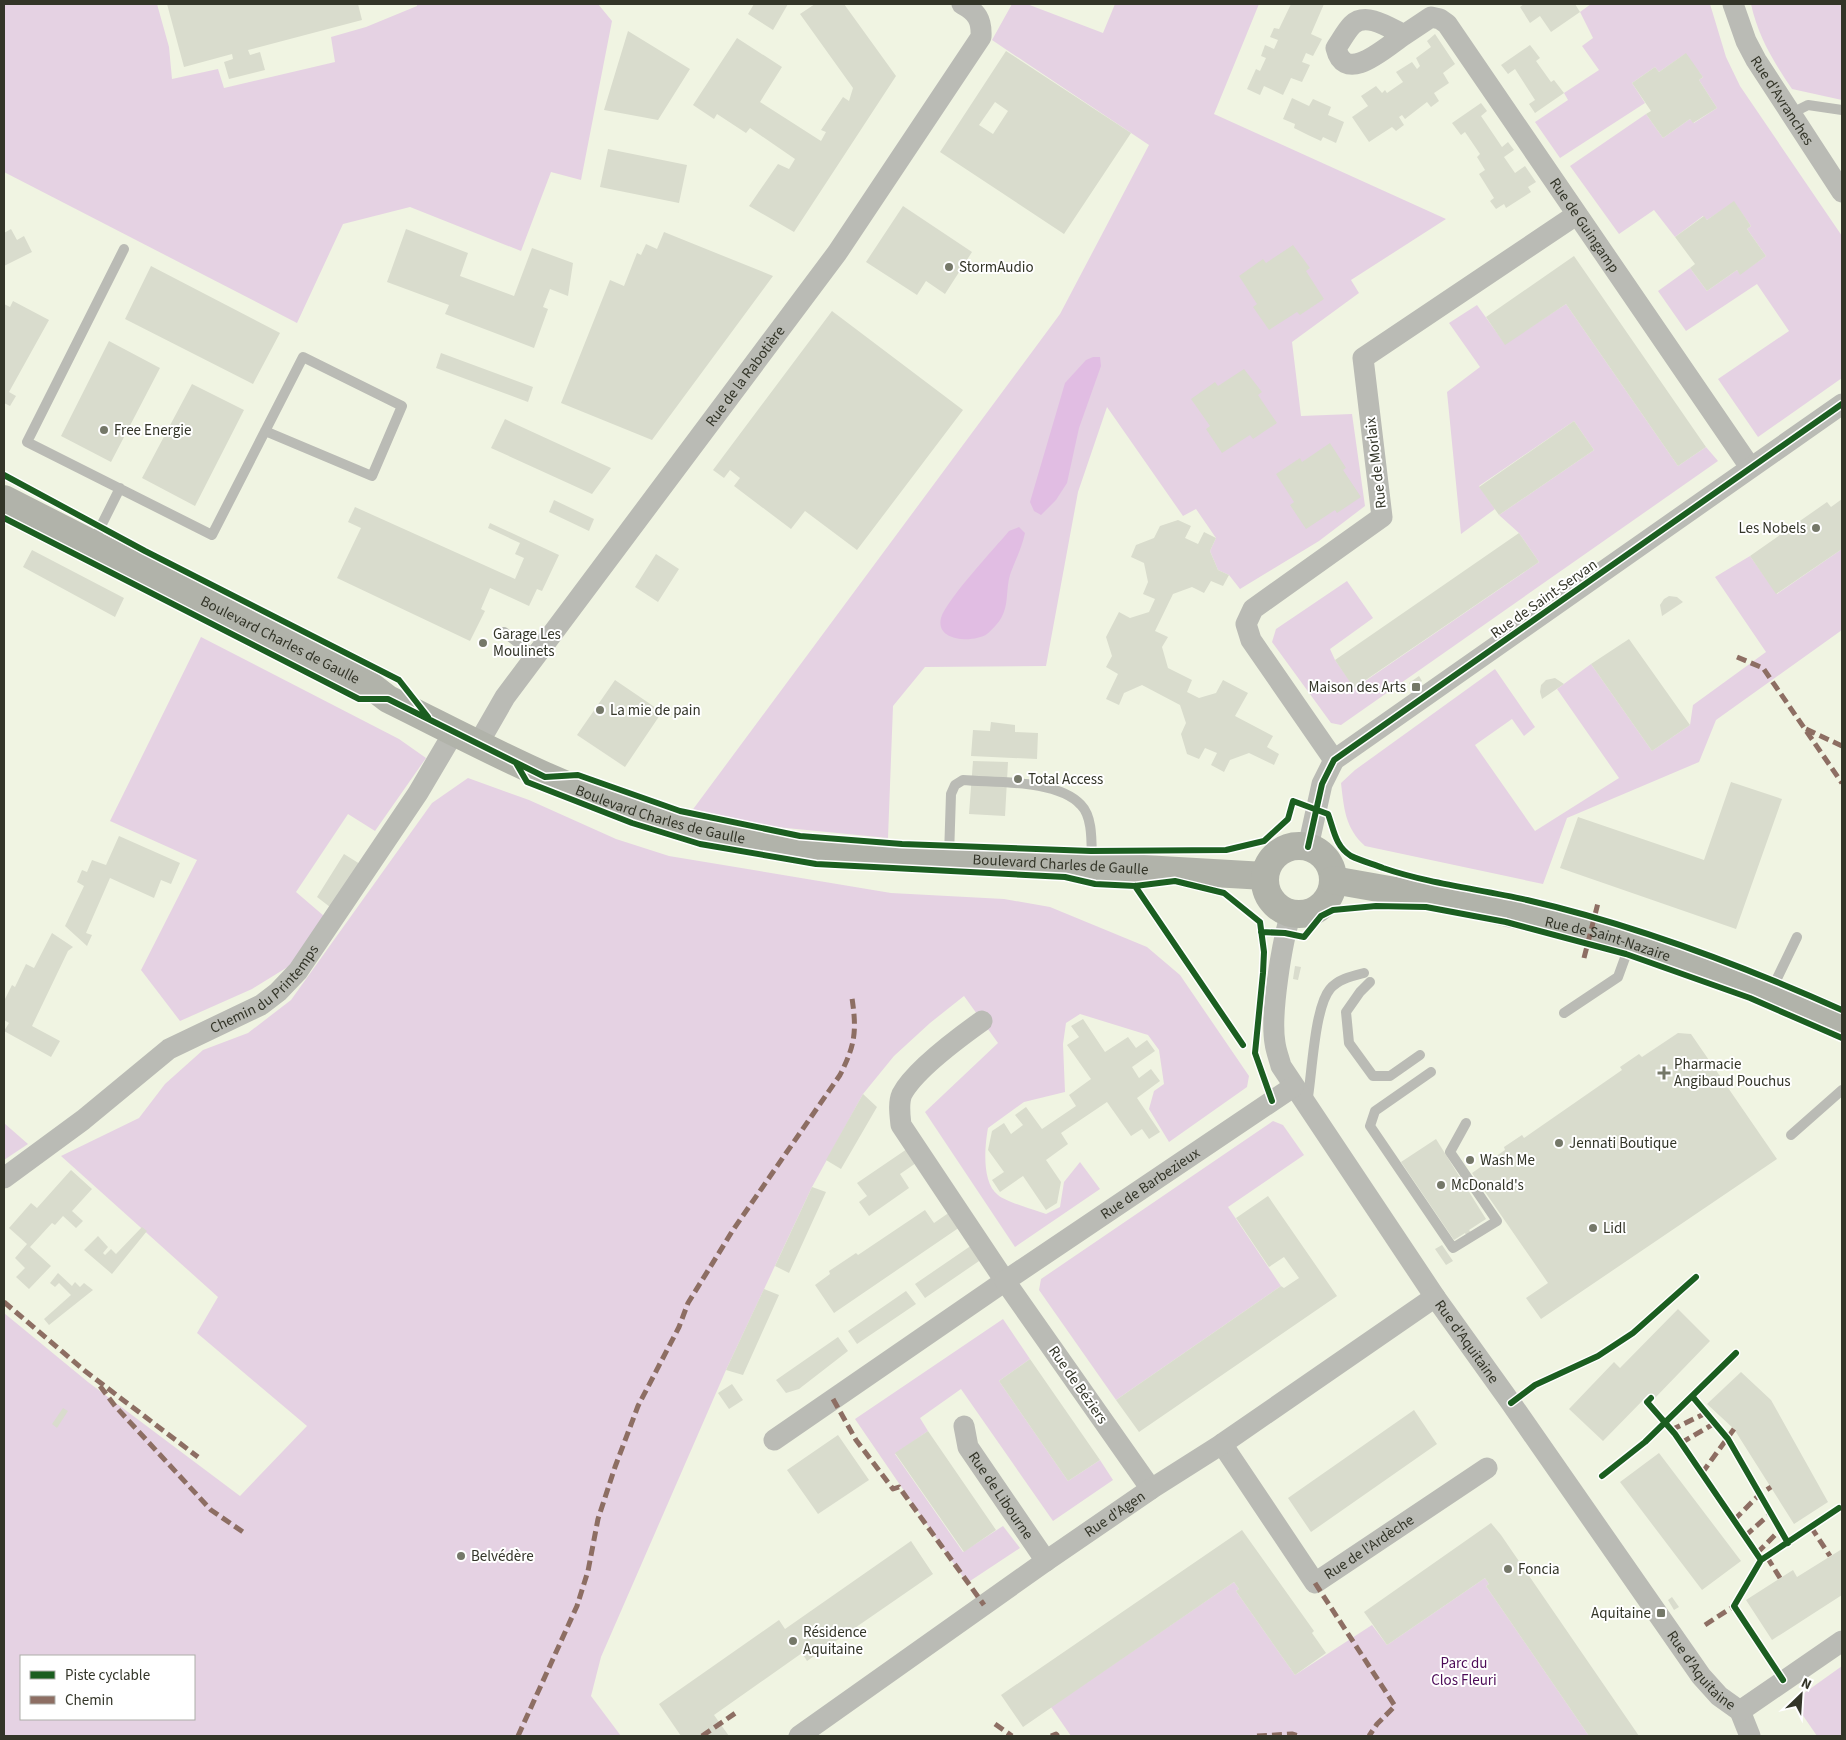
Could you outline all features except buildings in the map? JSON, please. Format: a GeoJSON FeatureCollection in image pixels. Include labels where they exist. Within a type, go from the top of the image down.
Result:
{"type":"FeatureCollection","features":[{"type":"Feature","properties":{"kind":"main road","name":"Boulevard Charles de Gaulle"},"geometry":{"type":"LineString","coordinates":[[4,499],[371,686],[388,699],[478,744],[584,793],[670,822],[776,845],[855,854],[1092,865],[1265,876]]}},
{"type":"Feature","properties":{"kind":"main road"},"geometry":{"type":"LineString","coordinates":[[1295,846],[1308,847],[1317,850],[1328,861],[1333,880],[1330,894],[1323,905],[1304,914],[1290,913],[1272,902],[1267,892],[1265,876],[1272,858],[1282,850],[1295,846]]}},
{"type":"Feature","properties":{"kind":"main road","name":"Rue de Saint-Nazaire"},"geometry":{"type":"LineString","coordinates":[[1333,880],[1464,902],[1603,934],[1736,979],[1769,994],[1840,1019]]}},
{"type":"Feature","properties":{"kind":"street","name":"Rue de la Rabotière"},"geometry":{"type":"LineString","coordinates":[[478,744],[500,704],[535,656],[837,253],[981,37],[982,24],[974,11],[962,4]]}},
{"type":"Feature","properties":{"kind":"street","name":"Rue d'Avranches"},"geometry":{"type":"LineString","coordinates":[[1733,4],[1746,41],[1790,114],[1842,192]]}},
{"type":"Feature","properties":{"kind":"street","name":"Rue de Guingamp"},"geometry":{"type":"LineString","coordinates":[[1404,35],[1431,17],[1440,19],[1447,24],[1750,467]]}},
{"type":"Feature","properties":{"kind":"street","name":"Rue de Morlaix"},"geometry":{"type":"LineString","coordinates":[[1334,760],[1251,640],[1246,624],[1253,609],[1382,517],[1364,358],[1576,215]]}},
{"type":"Feature","properties":{"kind":"street","name":"Rue de Saint-Servan"},"geometry":{"type":"LineString","coordinates":[[1308,847],[1322,784],[1334,760],[1842,404]]}},
{"type":"Feature","properties":{"kind":"street","name":"Chemin du Printemps"},"geometry":{"type":"LineString","coordinates":[[4,1178],[84,1120],[169,1049],[261,1005],[278,992],[298,971],[418,793],[454,732]]}},
{"type":"Feature","properties":{"kind":"street","name":"Rue d'Aquitaine"},"geometry":{"type":"LineString","coordinates":[[1290,913],[1285,932],[1274,1018],[1277,1050],[1281,1066],[1293,1087],[1435,1297],[1511,1402],[1700,1676],[1719,1696],[1740,1711],[1750,1736]]}},
{"type":"Feature","properties":{"kind":"street","name":"Rue de Béziers"},"geometry":{"type":"LineString","coordinates":[[982,1020],[948,1046],[902,1094],[899,1110],[902,1124],[1006,1281],[1151,1489]]}},
{"type":"Feature","properties":{"kind":"street","name":"Rue de Barbezieux"},"geometry":{"type":"LineString","coordinates":[[774,1440],[1293,1087]]}},
{"type":"Feature","properties":{"kind":"street","name":"Rue d'Agen"},"geometry":{"type":"LineString","coordinates":[[799,1736],[1046,1561],[1151,1489],[1222,1444],[1435,1297]]}},
{"type":"Feature","properties":{"kind":"street","name":"Rue de Libourne"},"geometry":{"type":"LineString","coordinates":[[964,1426],[968,1447],[1046,1561]]}},
{"type":"Feature","properties":{"kind":"street","name":"Rue de l'Ardèche"},"geometry":{"type":"LineString","coordinates":[[1222,1444],[1315,1583],[1487,1468]]}},
{"type":"Feature","properties":{"kind":"street"},"geometry":{"type":"LineString","coordinates":[[1740,1711],[1842,1641]]}},
{"type":"Feature","properties":{"kind":"lane"},"geometry":{"type":"LineString","coordinates":[[1790,114],[1808,105],[1842,110]]}},
{"type":"Feature","properties":{"kind":"lane"},"geometry":{"type":"LineString","coordinates":[[124,249],[28,442],[212,535],[303,357],[402,406],[372,476],[266,431]]}},
{"type":"Feature","properties":{"kind":"lane"},"geometry":{"type":"LineString","coordinates":[[92,544],[120,488]]}},
{"type":"Feature","properties":{"kind":"lane"},"geometry":{"type":"LineString","coordinates":[[504,632],[535,656]]}},
{"type":"Feature","properties":{"kind":"lane"},"geometry":{"type":"LineString","coordinates":[[948,858],[951,794],[955,785],[963,780],[1037,785],[1070,796],[1082,805],[1090,824],[1092,865]]}},
{"type":"Feature","properties":{"kind":"lane"},"geometry":{"type":"LineString","coordinates":[[1769,994],[1797,937]]}},
{"type":"Feature","properties":{"kind":"lane"},"geometry":{"type":"LineString","coordinates":[[1564,1013],[1618,977],[1630,943]]}},
{"type":"Feature","properties":{"kind":"lane"},"geometry":{"type":"LineString","coordinates":[[1307,1107],[1318,1024],[1326,996],[1335,985],[1348,977],[1364,972]]}},
{"type":"Feature","properties":{"kind":"lane"},"geometry":{"type":"LineString","coordinates":[[1370,982],[1360,992],[1346,1012],[1349,1043],[1373,1076],[1390,1076],[1420,1055]]}},
{"type":"Feature","properties":{"kind":"lane"},"geometry":{"type":"LineString","coordinates":[[1431,1072],[1375,1111],[1370,1126],[1453,1248],[1497,1221],[1450,1152],[1466,1123]]}},
{"type":"Feature","properties":{"kind":"lane"},"geometry":{"type":"LineString","coordinates":[[1791,1135],[1842,1090]]}},
{"type":"Feature","properties":{"kind":"green space"},"geometry":{"type":"Polygon","coordinates":[[[4,4],[157,4],[169,47],[172,79],[218,69],[224,88],[335,62],[331,37],[366,27],[417,6],[417,4],[598,4],[612,21],[581,180],[551,172],[521,251],[410,207],[343,224],[297,323],[4,172],[4,4]]]}},
{"type":"Feature","properties":{"kind":"green space"},"geometry":{"type":"Polygon","coordinates":[[[1012,4],[1027,4],[1103,33],[1115,4],[1259,4],[1214,114],[1446,219],[1351,280],[1359,293],[1292,342],[1301,416],[1352,414],[1365,506],[1319,541],[1240,589],[1229,575],[1218,570],[1210,551],[1216,538],[1196,509],[1183,516],[1107,407],[1078,492],[1046,666],[925,667],[893,706],[888,838],[766,826],[691,812],[1060,314],[1149,145],[992,40],[1012,4]]]}},
{"type":"Feature","properties":{"kind":"green space"},"geometry":{"type":"Polygon","coordinates":[[[1591,4],[1710,4],[1726,57],[1740,86],[1842,236],[1842,378],[1758,437],[1718,379],[1789,331],[1757,284],[1686,331],[1658,291],[1690,268],[1707,291],[1737,270],[1740,274],[1766,256],[1747,229],[1751,226],[1734,202],[1707,220],[1703,216],[1675,237],[1654,210],[1619,234],[1570,166],[1646,114],[1663,138],[1690,119],[1694,123],[1717,108],[1699,80],[1703,77],[1685,54],[1659,72],[1655,67],[1632,83],[1645,103],[1560,158],[1535,122],[1568,100],[1564,93],[1599,70],[1582,46],[1593,38],[1580,12],[1591,4]]]}},
{"type":"Feature","properties":{"kind":"green space"},"geometry":{"type":"Polygon","coordinates":[[[1751,4],[1842,4],[1842,100],[1792,89],[1767,48],[1751,4]]]}},
{"type":"Feature","properties":{"kind":"green space"},"geometry":{"type":"Polygon","coordinates":[[[1566,304],[1678,466],[1706,447],[1718,461],[1341,725],[1331,723],[1272,642],[1276,629],[1347,581],[1373,618],[1330,649],[1335,660],[1355,688],[1539,562],[1519,533],[1499,515],[1594,450],[1574,421],[1479,486],[1495,509],[1461,534],[1447,392],[1480,367],[1449,323],[1477,305],[1505,344],[1566,304]]]}},
{"type":"Feature","properties":{"kind":"green space"},"geometry":{"type":"Polygon","coordinates":[[[1842,549],[1842,630],[1716,720],[1699,762],[1567,818],[1543,884],[1365,846],[1349,825],[1341,783],[1355,770],[1495,669],[1535,727],[1524,736],[1512,719],[1475,745],[1535,831],[1619,778],[1557,689],[1591,664],[1652,751],[1690,725],[1693,705],[1766,652],[1715,577],[1750,556],[1777,594],[1842,549]]]}},
{"type":"Feature","properties":{"kind":"green space"},"geometry":{"type":"Polygon","coordinates":[[[201,637],[399,739],[426,758],[375,831],[348,814],[296,892],[324,916],[291,965],[252,989],[180,1021],[141,970],[197,860],[110,821],[201,637]]]}},
{"type":"Feature","properties":{"kind":"green space"},"geometry":{"type":"Polygon","coordinates":[[[468,778],[529,800],[616,839],[669,856],[891,893],[1004,899],[1050,907],[1147,947],[1180,975],[1249,1076],[1247,1087],[1169,1142],[1149,1109],[1154,1091],[1164,1084],[1159,1050],[1148,1035],[1080,1014],[1066,1023],[1063,1044],[1065,1092],[1024,1102],[988,1128],[985,1153],[987,1173],[993,1189],[1002,1198],[1046,1214],[1060,1207],[1064,1182],[1080,1162],[1100,1189],[1015,1247],[925,1112],[998,1043],[964,996],[930,1023],[894,1056],[863,1094],[812,1187],[726,1370],[601,1657],[591,1696],[621,1736],[4,1736],[4,1313],[88,1382],[240,1496],[307,1426],[197,1333],[218,1297],[61,1156],[139,1118],[165,1084],[203,1050],[248,1033],[291,1000],[432,803],[468,778]]]}},
{"type":"Feature","properties":{"kind":"green space"},"geometry":{"type":"Polygon","coordinates":[[[1273,1121],[1283,1125],[1304,1155],[1228,1207],[1281,1286],[1116,1400],[1039,1290],[1041,1279],[1273,1121]]]}},
{"type":"Feature","properties":{"kind":"green space"},"geometry":{"type":"Polygon","coordinates":[[[4,1123],[28,1144],[4,1160],[4,1123]]]}},
{"type":"Feature","properties":{"kind":"green space"},"geometry":{"type":"Polygon","coordinates":[[[1003,1319],[1030,1359],[999,1381],[1068,1481],[1100,1460],[1113,1480],[1053,1521],[961,1389],[920,1418],[928,1431],[895,1454],[963,1552],[1003,1526],[1020,1548],[967,1583],[855,1419],[1003,1319]]]}},
{"type":"Feature","properties":{"kind":"green space","name":"Parc du Clos Fleuri"},"geometry":{"type":"Polygon","coordinates":[[[1485,1578],[1489,1584],[1486,1586],[1589,1736],[1071,1736],[1051,1707],[1234,1582],[1239,1589],[1236,1591],[1295,1675],[1372,1625],[1387,1645],[1485,1578]]]}},
{"type":"Feature","properties":{"kind":"green space"},"geometry":{"type":"Polygon","coordinates":[[[1842,1666],[1842,1736],[1817,1736],[1793,1701],[1842,1666]]]}},
{"type":"Feature","properties":{"kind":"shaded area"},"geometry":{"type":"Polygon","coordinates":[[[1100,357],[1101,366],[1079,428],[1067,483],[1056,500],[1041,515],[1034,511],[1030,502],[1065,383],[1086,360],[1100,357]]]}},
{"type":"Feature","properties":{"kind":"shaded area"},"geometry":{"type":"Polygon","coordinates":[[[1019,527],[1025,533],[1009,578],[1005,608],[1000,620],[989,633],[981,637],[965,639],[949,636],[941,626],[941,618],[952,599],[1009,531],[1019,527]]]}},
{"type":"Feature","properties":{"kind":"marked path"},"geometry":{"type":"LineString","coordinates":[[1737,657],[1763,668],[1842,783]]}},
{"type":"Feature","properties":{"kind":"marked path"},"geometry":{"type":"LineString","coordinates":[[1806,729],[1842,746]]}},
{"type":"Feature","properties":{"kind":"marked path"},"geometry":{"type":"LineString","coordinates":[[1584,958],[1598,903]]}},
{"type":"Feature","properties":{"kind":"marked path"},"geometry":{"type":"LineString","coordinates":[[518,1736],[577,1606],[588,1571],[598,1519],[638,1406],[679,1327],[688,1303],[733,1230],[840,1075],[854,1038],[852,998]]}},
{"type":"Feature","properties":{"kind":"marked path"},"geometry":{"type":"LineString","coordinates":[[4,1302],[85,1371],[198,1457]]}},
{"type":"Feature","properties":{"kind":"marked path"},"geometry":{"type":"LineString","coordinates":[[100,1386],[115,1406],[211,1510],[243,1532]]}},
{"type":"Feature","properties":{"kind":"marked path"},"geometry":{"type":"LineString","coordinates":[[833,1399],[856,1440],[893,1489],[899,1487],[984,1605]]}},
{"type":"Feature","properties":{"kind":"marked path"},"geometry":{"type":"LineString","coordinates":[[1671,1430],[1706,1413]]}},
{"type":"Feature","properties":{"kind":"marked path"},"geometry":{"type":"LineString","coordinates":[[1681,1443],[1715,1423]]}},
{"type":"Feature","properties":{"kind":"marked path"},"geometry":{"type":"LineString","coordinates":[[1702,1473],[1734,1429]]}},
{"type":"Feature","properties":{"kind":"marked path"},"geometry":{"type":"LineString","coordinates":[[1734,1520],[1760,1494],[1771,1487]]}},
{"type":"Feature","properties":{"kind":"marked path"},"geometry":{"type":"LineString","coordinates":[[1745,1536],[1771,1513]]}},
{"type":"Feature","properties":{"kind":"marked path"},"geometry":{"type":"LineString","coordinates":[[1811,1527],[1830,1556]]}},
{"type":"Feature","properties":{"kind":"marked path"},"geometry":{"type":"LineString","coordinates":[[1757,1553],[1780,1530]]}},
{"type":"Feature","properties":{"kind":"marked path"},"geometry":{"type":"LineString","coordinates":[[1767,1557],[1780,1578]]}},
{"type":"Feature","properties":{"kind":"marked path"},"geometry":{"type":"LineString","coordinates":[[1315,1583],[1395,1706],[1377,1724],[1369,1736]]}},
{"type":"Feature","properties":{"kind":"marked path"},"geometry":{"type":"LineString","coordinates":[[1705,1625],[1734,1606]]}},
{"type":"Feature","properties":{"kind":"marked path"},"geometry":{"type":"LineString","coordinates":[[702,1736],[737,1712]]}},
{"type":"Feature","properties":{"kind":"marked path"},"geometry":{"type":"LineString","coordinates":[[995,1724],[1012,1736]]}},
{"type":"Feature","properties":{"kind":"marked path"},"geometry":{"type":"LineString","coordinates":[[1051,1736],[1056,1734],[1058,1736]]}},
{"type":"Feature","properties":{"kind":"marked path"},"geometry":{"type":"LineString","coordinates":[[1257,1736],[1292,1734],[1299,1736]]}},
{"type":"Feature","properties":{"kind":"cycle path"},"geometry":{"type":"LineString","coordinates":[[1308,847],[1322,784],[1334,760],[1842,404]]}},
{"type":"Feature","properties":{"kind":"cycle path"},"geometry":{"type":"LineString","coordinates":[[4,475],[145,551],[399,680],[428,717]]}},
{"type":"Feature","properties":{"kind":"cycle path"},"geometry":{"type":"LineString","coordinates":[[4,518],[359,699],[388,699],[545,777],[578,775],[680,811],[800,836],[902,844],[1091,851],[1226,850],[1264,841],[1288,819],[1293,801],[1328,814],[1338,843],[1351,856],[1401,874],[1527,900],[1608,921],[1727,962],[1842,1010]]}},
{"type":"Feature","properties":{"kind":"cycle path"},"geometry":{"type":"LineString","coordinates":[[516,763],[527,782],[632,823],[700,844],[816,864],[1065,877],[1095,884],[1135,886],[1175,881],[1224,893],[1260,922],[1264,952],[1255,1053],[1272,1101]]}},
{"type":"Feature","properties":{"kind":"cycle path"},"geometry":{"type":"LineString","coordinates":[[1135,886],[1243,1045]]}},
{"type":"Feature","properties":{"kind":"cycle path"},"geometry":{"type":"LineString","coordinates":[[1261,932],[1285,933],[1304,937],[1321,916],[1333,910],[1376,906],[1426,907],[1506,922],[1626,954],[1750,998],[1842,1038]]}},
{"type":"Feature","properties":{"kind":"cycle path"},"geometry":{"type":"LineString","coordinates":[[1511,1403],[1535,1385],[1598,1356],[1633,1333],[1696,1277]]}},
{"type":"Feature","properties":{"kind":"cycle path"},"geometry":{"type":"LineString","coordinates":[[1602,1476],[1645,1442],[1736,1353]]}},
{"type":"Feature","properties":{"kind":"cycle path"},"geometry":{"type":"LineString","coordinates":[[1692,1396],[1728,1439],[1788,1543]]}},
{"type":"Feature","properties":{"kind":"cycle path"},"geometry":{"type":"LineString","coordinates":[[1651,1398],[1647,1402],[1675,1434],[1761,1560],[1734,1606],[1783,1680]]}},
{"type":"Feature","properties":{"kind":"cycle path"},"geometry":{"type":"LineString","coordinates":[[1761,1560],[1839,1508]]}},
{"type":"Feature","properties":{"kind":"place","name":"StormAudio"},"geometry":{"type":"Point","coordinates":[949,267]}},
{"type":"Feature","properties":{"kind":"place","name":"Free Energie"},"geometry":{"type":"Point","coordinates":[104,430]}},
{"type":"Feature","properties":{"kind":"place","name":"Les Nobels"},"geometry":{"type":"Point","coordinates":[1816,528]}},
{"type":"Feature","properties":{"kind":"place","name":"Garage Les Moulinets"},"geometry":{"type":"Point","coordinates":[483,643]}},
{"type":"Feature","properties":{"kind":"place","name":"Maison des Arts"},"geometry":{"type":"Point","coordinates":[1416,687]}},
{"type":"Feature","properties":{"kind":"place","name":"La mie de pain"},"geometry":{"type":"Point","coordinates":[600,710]}},
{"type":"Feature","properties":{"kind":"place","name":"Total Access"},"geometry":{"type":"Point","coordinates":[1018,779]}},
{"type":"Feature","properties":{"kind":"place","name":"Pharmacie Angibaud Pouchus"},"geometry":{"type":"Point","coordinates":[1664,1073]}},
{"type":"Feature","properties":{"kind":"place","name":"Jennati Boutique"},"geometry":{"type":"Point","coordinates":[1559,1143]}},
{"type":"Feature","properties":{"kind":"place","name":"Wash Me"},"geometry":{"type":"Point","coordinates":[1470,1160]}},
{"type":"Feature","properties":{"kind":"place","name":"McDonald's"},"geometry":{"type":"Point","coordinates":[1441,1185]}},
{"type":"Feature","properties":{"kind":"place","name":"Lidl"},"geometry":{"type":"Point","coordinates":[1593,1228]}},
{"type":"Feature","properties":{"kind":"place","name":"Belvédère"},"geometry":{"type":"Point","coordinates":[461,1556]}},
{"type":"Feature","properties":{"kind":"place","name":"Foncia"},"geometry":{"type":"Point","coordinates":[1508,1569]}},
{"type":"Feature","properties":{"kind":"place","name":"Aquitaine"},"geometry":{"type":"Point","coordinates":[1661,1613]}},
{"type":"Feature","properties":{"kind":"place","name":"Résidence Aquitaine"},"geometry":{"type":"Point","coordinates":[793,1641]}}]}
